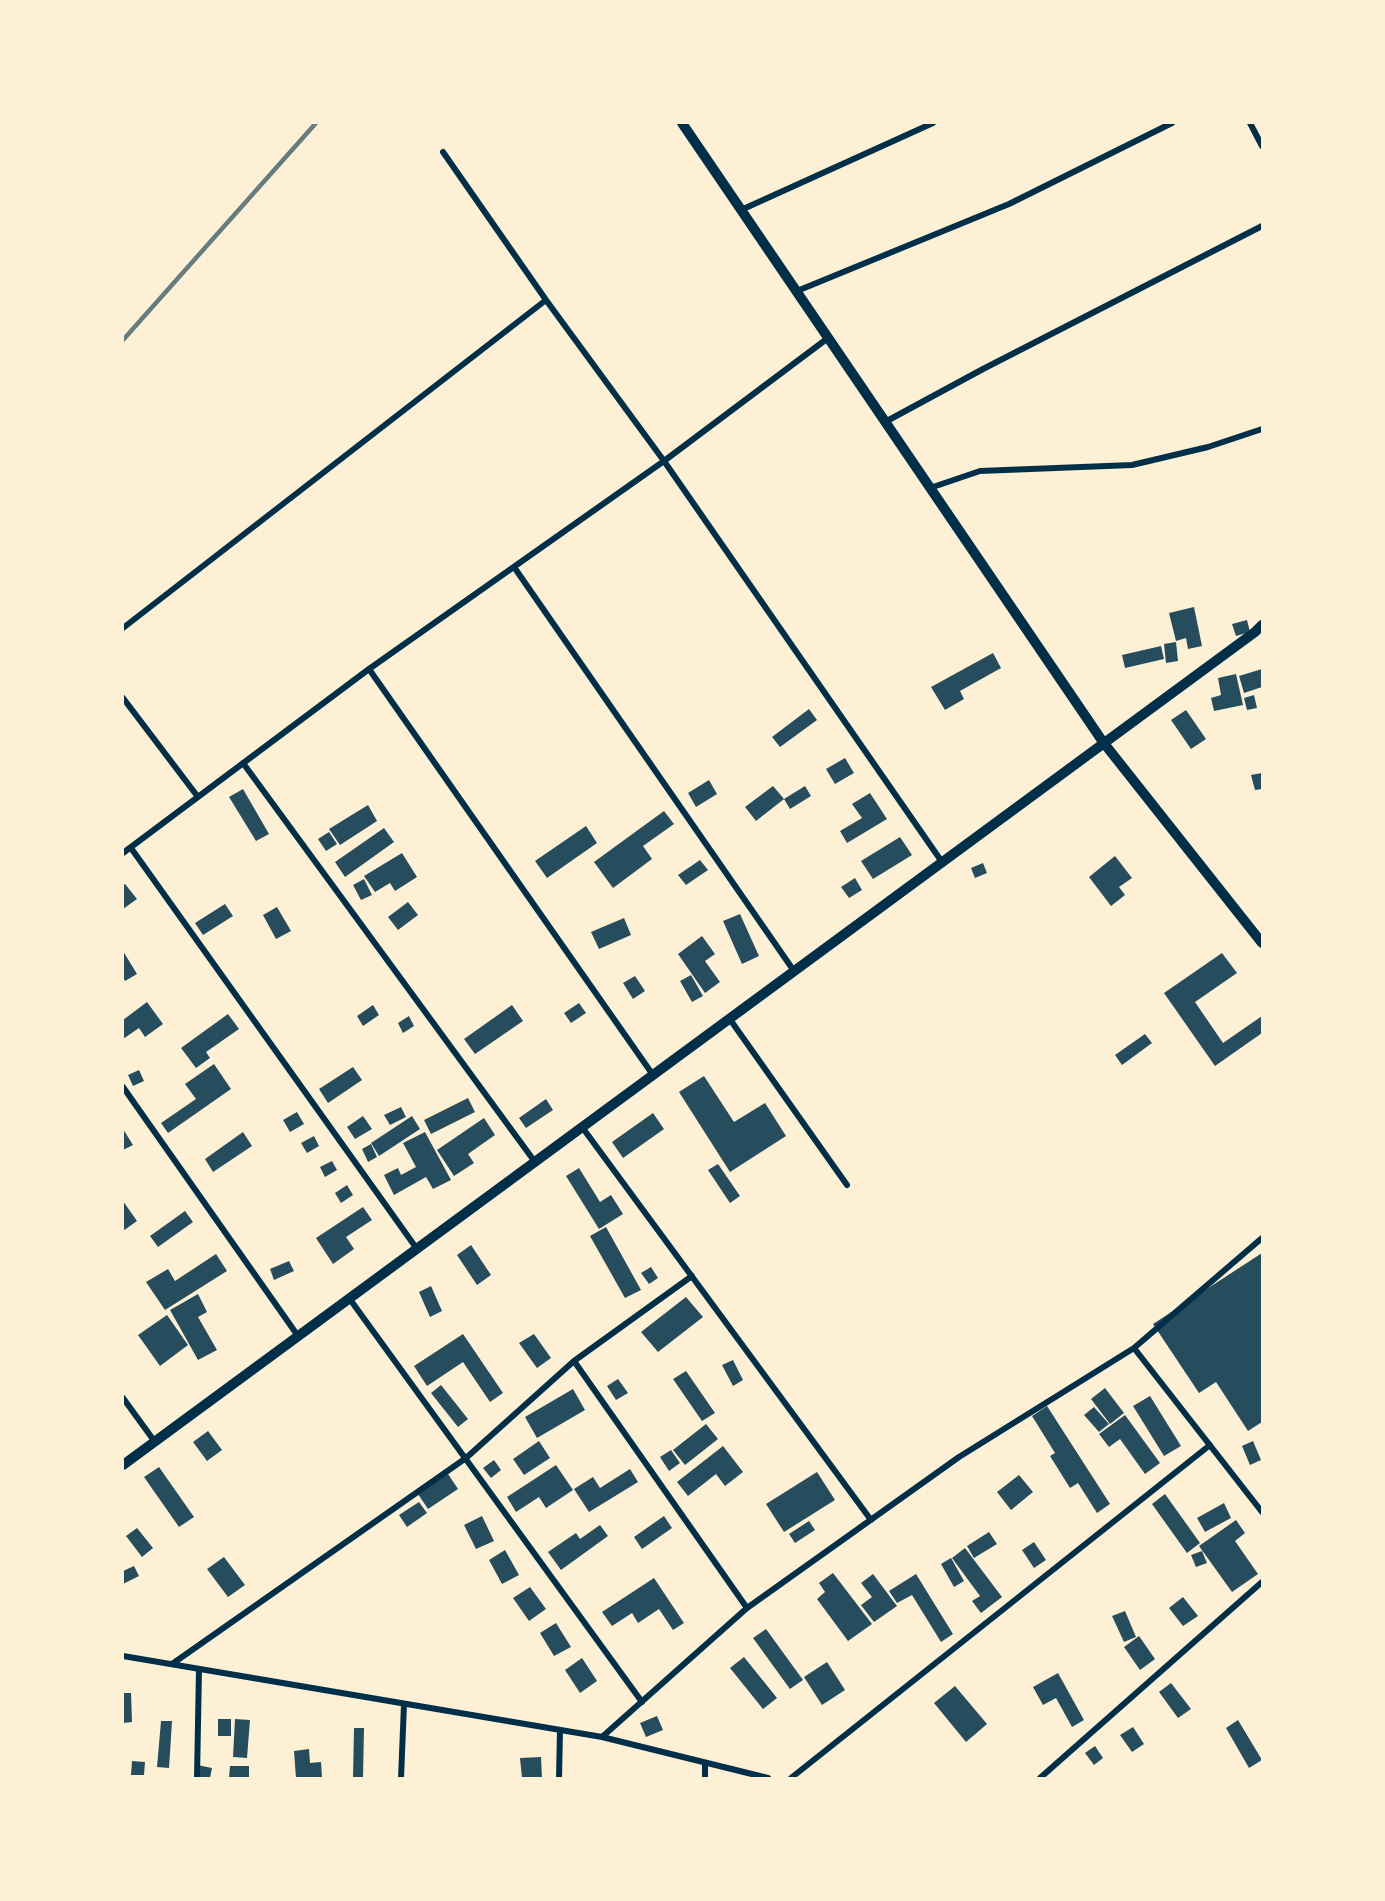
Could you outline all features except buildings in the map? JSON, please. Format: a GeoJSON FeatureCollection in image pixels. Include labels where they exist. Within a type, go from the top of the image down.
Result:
{"type":"FeatureCollection","features":[{"type":"Feature","properties":{"kind":"street"},"geometry":{"type":"LineString","coordinates":[[682,123],[1103,742],[1262,943]]}},
{"type":"Feature","properties":{"kind":"street"},"geometry":{"type":"LineString","coordinates":[[741,210],[933,123]]}},
{"type":"Feature","properties":{"kind":"street"},"geometry":{"type":"LineString","coordinates":[[797,291],[1009,204],[1172,123]]}},
{"type":"Feature","properties":{"kind":"street"},"geometry":{"type":"LineString","coordinates":[[1250,123],[1262,146]]}},
{"type":"Feature","properties":{"kind":"street"},"geometry":{"type":"LineString","coordinates":[[443,152],[546,300],[664,461],[942,862]]}},
{"type":"Feature","properties":{"kind":"street"},"geometry":{"type":"LineString","coordinates":[[885,422],[994,363],[1262,226]]}},
{"type":"Feature","properties":{"kind":"street"},"geometry":{"type":"LineString","coordinates":[[123,628],[546,300]]}},
{"type":"Feature","properties":{"kind":"street"},"geometry":{"type":"LineString","coordinates":[[123,853],[369,669],[664,461],[828,338]]}},
{"type":"Feature","properties":{"kind":"street"},"geometry":{"type":"LineString","coordinates":[[930,488],[980,471],[1132,465],[1208,447],[1262,429]]}},
{"type":"Feature","properties":{"kind":"street"},"geometry":{"type":"LineString","coordinates":[[514,567],[794,970]]}},
{"type":"Feature","properties":{"kind":"street"},"geometry":{"type":"LineString","coordinates":[[123,1465],[1262,625]]}},
{"type":"Feature","properties":{"kind":"street"},"geometry":{"type":"LineString","coordinates":[[369,669],[653,1075]]}},
{"type":"Feature","properties":{"kind":"street"},"geometry":{"type":"LineString","coordinates":[[123,698],[198,797]]}},
{"type":"Feature","properties":{"kind":"street"},"geometry":{"type":"LineString","coordinates":[[243,763],[535,1162]]}},
{"type":"Feature","properties":{"kind":"street"},"geometry":{"type":"LineString","coordinates":[[131,848],[417,1249]]}},
{"type":"Feature","properties":{"kind":"street"},"geometry":{"type":"LineString","coordinates":[[729,1018],[847,1185]]}},
{"type":"Feature","properties":{"kind":"street"},"geometry":{"type":"LineString","coordinates":[[123,1087],[298,1336]]}},
{"type":"Feature","properties":{"kind":"street"},"geometry":{"type":"LineString","coordinates":[[582,1126],[871,1520]]}},
{"type":"Feature","properties":{"kind":"street"},"geometry":{"type":"LineString","coordinates":[[602,1737],[747,1608],[959,1457],[1134,1348],[1262,1238]]}},
{"type":"Feature","properties":{"kind":"street"},"geometry":{"type":"LineString","coordinates":[[172,1664],[466,1458],[574,1361],[692,1276]]}},
{"type":"Feature","properties":{"kind":"street"},"geometry":{"type":"LineString","coordinates":[[349,1298],[642,1702]]}},
{"type":"Feature","properties":{"kind":"street"},"geometry":{"type":"LineString","coordinates":[[1134,1348],[1262,1512]]}},
{"type":"Feature","properties":{"kind":"street"},"geometry":{"type":"LineString","coordinates":[[574,1361],[747,1608]]}},
{"type":"Feature","properties":{"kind":"street"},"geometry":{"type":"LineString","coordinates":[[123,1398],[155,1442]]}},
{"type":"Feature","properties":{"kind":"street"},"geometry":{"type":"LineString","coordinates":[[791,1778],[1210,1445]]}},
{"type":"Feature","properties":{"kind":"street"},"geometry":{"type":"LineString","coordinates":[[1040,1778],[1262,1582]]}},
{"type":"Feature","properties":{"kind":"street"},"geometry":{"type":"LineString","coordinates":[[123,1656],[602,1737],[768,1778]]}},
{"type":"Feature","properties":{"kind":"street"},"geometry":{"type":"LineString","coordinates":[[197,1778],[199,1669]]}},
{"type":"Feature","properties":{"kind":"street"},"geometry":{"type":"LineString","coordinates":[[401,1778],[404,1704]]}},
{"type":"Feature","properties":{"kind":"street"},"geometry":{"type":"LineString","coordinates":[[559,1778],[560,1730]]}},
{"type":"Feature","properties":{"kind":"street"},"geometry":{"type":"LineString","coordinates":[[705,1762],[705,1778]]}},
{"type":"Feature","properties":{"kind":"railway"},"geometry":{"type":"LineString","coordinates":[[123,340],[316,123]]}}]}
